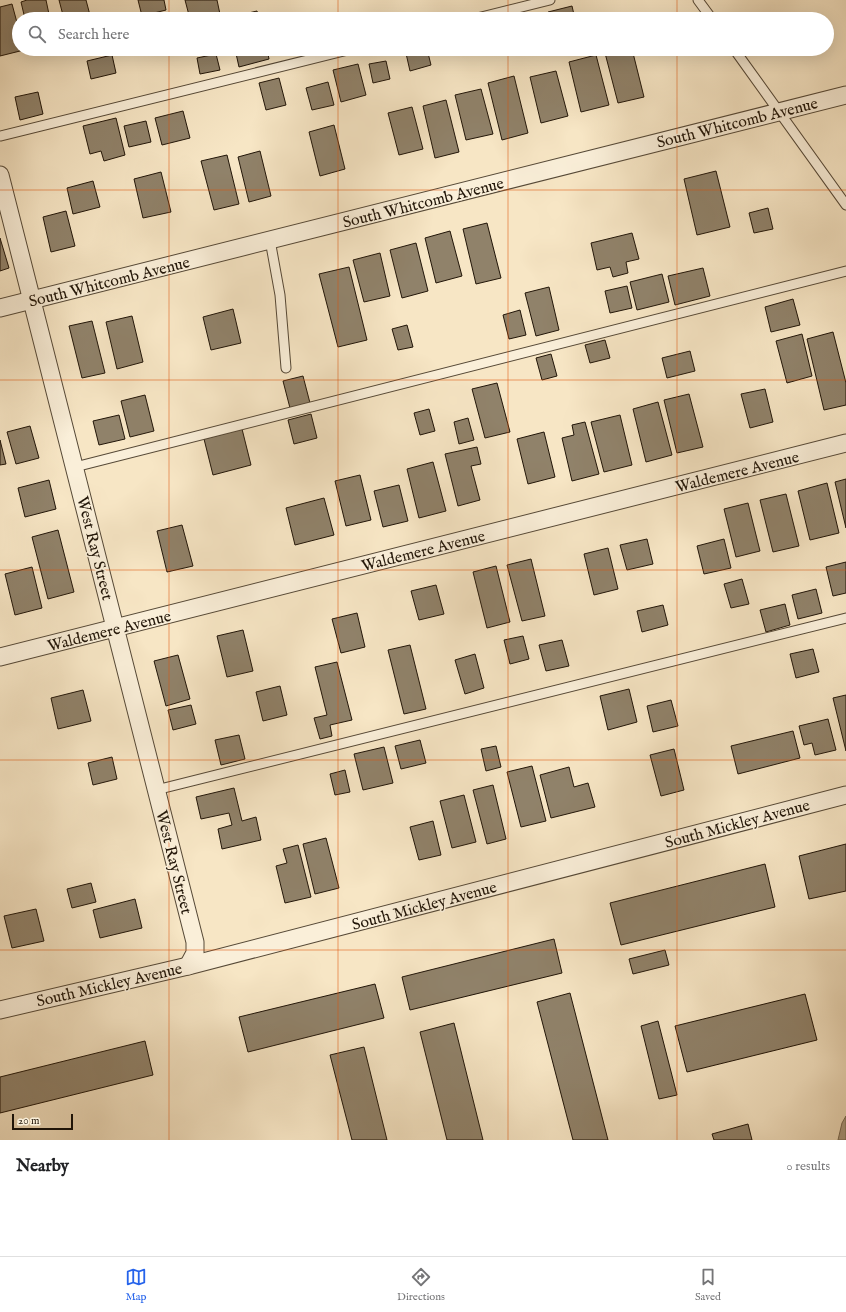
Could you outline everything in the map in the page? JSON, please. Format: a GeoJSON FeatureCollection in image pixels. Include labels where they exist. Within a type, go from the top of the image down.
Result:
{"type":"FeatureCollection","features":[{"type":"Feature","properties":{"kind":"street","name":"South Whitcomb Avenue"},"geometry":{"type":"LineString","coordinates":[[0,308],[846,95]]}},
{"type":"Feature","properties":{"kind":"street","name":"West Ray Street"},"geometry":{"type":"LineString","coordinates":[[0,176],[195,942],[195,953],[188,966]]}},
{"type":"Feature","properties":{"kind":"street","name":"Waldemere Avenue"},"geometry":{"type":"LineString","coordinates":[[0,657],[846,443]]}},
{"type":"Feature","properties":{"kind":"street","name":"South Mickley Avenue"},"geometry":{"type":"LineString","coordinates":[[0,1010],[188,966],[846,795]]}},
{"type":"Feature","properties":{"kind":"lane"},"geometry":{"type":"LineString","coordinates":[[501,12],[550,0]]}},
{"type":"Feature","properties":{"kind":"lane"},"geometry":{"type":"LineString","coordinates":[[698,0],[707,12]]}},
{"type":"Feature","properties":{"kind":"lane"},"geometry":{"type":"LineString","coordinates":[[1,136],[324,56]]}},
{"type":"Feature","properties":{"kind":"lane"},"geometry":{"type":"LineString","coordinates":[[739,56],[846,205]]}},
{"type":"Feature","properties":{"kind":"lane"},"geometry":{"type":"LineString","coordinates":[[270,240],[280,295],[286,368]]}},
{"type":"Feature","properties":{"kind":"lane"},"geometry":{"type":"LineString","coordinates":[[75,467],[846,271]]}},
{"type":"Feature","properties":{"kind":"lane"},"geometry":{"type":"LineString","coordinates":[[156,790],[846,618]]}},
{"type":"Feature","properties":{"kind":"shaded area"},"geometry":{"type":"Polygon","coordinates":[[[846,1116],[846,1140],[838,1140],[842,1123],[846,1116]]]}},
{"type":"Feature","properties":{"kind":"building"},"geometry":{"type":"Polygon","coordinates":[[[27,0],[46,0],[49,12],[23,12],[21,2],[27,0]]]}},
{"type":"Feature","properties":{"kind":"building"},"geometry":{"type":"Polygon","coordinates":[[[59,0],[86,0],[89,12],[62,12],[59,0]]]}},
{"type":"Feature","properties":{"kind":"building"},"geometry":{"type":"Polygon","coordinates":[[[138,0],[164,0],[166,10],[158,12],[141,12],[138,0]]]}},
{"type":"Feature","properties":{"kind":"building"},"geometry":{"type":"Polygon","coordinates":[[[185,0],[217,0],[220,12],[188,12],[185,0]]]}},
{"type":"Feature","properties":{"kind":"building"},"geometry":{"type":"Polygon","coordinates":[[[12,4],[14,12],[12,12],[12,53],[0,56],[0,7],[12,4]]]}},
{"type":"Feature","properties":{"kind":"building"},"geometry":{"type":"Polygon","coordinates":[[[572,6],[573,12],[548,12],[572,6]]]}},
{"type":"Feature","properties":{"kind":"building"},"geometry":{"type":"Polygon","coordinates":[[[112,56],[116,73],[91,79],[87,61],[112,56]]]}},
{"type":"Feature","properties":{"kind":"building"},"geometry":{"type":"Polygon","coordinates":[[[216,56],[220,70],[200,74],[197,58],[216,56]]]}},
{"type":"Feature","properties":{"kind":"building"},"geometry":{"type":"Polygon","coordinates":[[[237,56],[268,56],[269,59],[239,67],[237,56]]]}},
{"type":"Feature","properties":{"kind":"building"},"geometry":{"type":"Polygon","coordinates":[[[407,56],[429,56],[431,65],[410,71],[407,56]]]}},
{"type":"Feature","properties":{"kind":"building"},"geometry":{"type":"Polygon","coordinates":[[[596,56],[609,105],[581,112],[569,62],[596,56]]]}},
{"type":"Feature","properties":{"kind":"building"},"geometry":{"type":"Polygon","coordinates":[[[606,56],[634,56],[644,97],[618,103],[606,56]]]}},
{"type":"Feature","properties":{"kind":"building"},"geometry":{"type":"Polygon","coordinates":[[[386,61],[390,79],[373,83],[369,64],[386,61]]]}},
{"type":"Feature","properties":{"kind":"building"},"geometry":{"type":"Polygon","coordinates":[[[358,64],[366,95],[341,102],[333,70],[358,64]]]}},
{"type":"Feature","properties":{"kind":"building"},"geometry":{"type":"Polygon","coordinates":[[[556,71],[568,116],[541,123],[530,77],[556,71]]]}},
{"type":"Feature","properties":{"kind":"building"},"geometry":{"type":"Polygon","coordinates":[[[514,76],[528,133],[502,140],[488,83],[514,76]]]}},
{"type":"Feature","properties":{"kind":"building"},"geometry":{"type":"Polygon","coordinates":[[[279,78],[286,105],[266,110],[259,83],[279,78]]]}},
{"type":"Feature","properties":{"kind":"building"},"geometry":{"type":"Polygon","coordinates":[[[328,82],[334,105],[312,110],[306,88],[328,82]]]}},
{"type":"Feature","properties":{"kind":"building"},"geometry":{"type":"Polygon","coordinates":[[[481,89],[493,134],[466,140],[455,95],[481,89]]]}},
{"type":"Feature","properties":{"kind":"building"},"geometry":{"type":"Polygon","coordinates":[[[38,92],[43,114],[20,120],[15,97],[38,92]]]}},
{"type":"Feature","properties":{"kind":"building"},"geometry":{"type":"Polygon","coordinates":[[[446,100],[459,152],[435,158],[423,106],[446,100]]]}},
{"type":"Feature","properties":{"kind":"building"},"geometry":{"type":"Polygon","coordinates":[[[412,107],[423,149],[399,155],[388,113],[412,107]]]}},
{"type":"Feature","properties":{"kind":"building"},"geometry":{"type":"Polygon","coordinates":[[[183,111],[190,138],[162,145],[155,118],[183,111]]]}},
{"type":"Feature","properties":{"kind":"building"},"geometry":{"type":"Polygon","coordinates":[[[116,118],[125,155],[104,161],[101,151],[90,154],[83,126],[116,118]]]}},
{"type":"Feature","properties":{"kind":"building"},"geometry":{"type":"Polygon","coordinates":[[[146,121],[151,142],[129,147],[124,126],[146,121]]]}},
{"type":"Feature","properties":{"kind":"building"},"geometry":{"type":"Polygon","coordinates":[[[334,125],[345,169],[320,176],[309,132],[334,125]]]}},
{"type":"Feature","properties":{"kind":"building"},"geometry":{"type":"Polygon","coordinates":[[[260,151],[271,196],[249,202],[238,157],[260,151]]]}},
{"type":"Feature","properties":{"kind":"building"},"geometry":{"type":"Polygon","coordinates":[[[227,155],[239,204],[214,210],[201,161],[227,155]]]}},
{"type":"Feature","properties":{"kind":"building"},"geometry":{"type":"Polygon","coordinates":[[[716,171],[730,227],[697,235],[684,179],[716,171]]]}},
{"type":"Feature","properties":{"kind":"building"},"geometry":{"type":"Polygon","coordinates":[[[161,172],[171,212],[143,218],[134,179],[161,172]]]}},
{"type":"Feature","properties":{"kind":"building"},"geometry":{"type":"Polygon","coordinates":[[[93,181],[100,207],[73,214],[67,188],[93,181]]]}},
{"type":"Feature","properties":{"kind":"building"},"geometry":{"type":"Polygon","coordinates":[[[768,208],[773,229],[754,233],[749,213],[768,208]]]}},
{"type":"Feature","properties":{"kind":"building"},"geometry":{"type":"Polygon","coordinates":[[[66,211],[75,246],[51,252],[43,217],[66,211]]]}},
{"type":"Feature","properties":{"kind":"building"},"geometry":{"type":"Polygon","coordinates":[[[487,223],[501,278],[476,284],[463,229],[487,223]]]}},
{"type":"Feature","properties":{"kind":"building"},"geometry":{"type":"Polygon","coordinates":[[[450,231],[462,276],[436,283],[425,238],[450,231]]]}},
{"type":"Feature","properties":{"kind":"building"},"geometry":{"type":"Polygon","coordinates":[[[632,233],[639,259],[626,262],[628,273],[613,277],[610,267],[597,270],[591,243],[632,233]]]}},
{"type":"Feature","properties":{"kind":"building"},"geometry":{"type":"Polygon","coordinates":[[[0,238],[9,268],[0,271],[0,238]]]}},
{"type":"Feature","properties":{"kind":"building"},"geometry":{"type":"Polygon","coordinates":[[[416,243],[428,291],[402,298],[390,250],[416,243]]]}},
{"type":"Feature","properties":{"kind":"building"},"geometry":{"type":"Polygon","coordinates":[[[380,253],[390,296],[364,302],[353,260],[380,253]]]}},
{"type":"Feature","properties":{"kind":"building"},"geometry":{"type":"Polygon","coordinates":[[[349,267],[367,340],[338,347],[319,274],[349,267]]]}},
{"type":"Feature","properties":{"kind":"building"},"geometry":{"type":"Polygon","coordinates":[[[703,268],[710,296],[675,305],[668,276],[703,268]]]}},
{"type":"Feature","properties":{"kind":"building"},"geometry":{"type":"Polygon","coordinates":[[[662,274],[669,302],[637,310],[630,282],[662,274]]]}},
{"type":"Feature","properties":{"kind":"building"},"geometry":{"type":"Polygon","coordinates":[[[627,286],[632,308],[610,313],[605,291],[627,286]]]}},
{"type":"Feature","properties":{"kind":"building"},"geometry":{"type":"Polygon","coordinates":[[[549,287],[559,330],[536,336],[525,293],[549,287]]]}},
{"type":"Feature","properties":{"kind":"building"},"geometry":{"type":"Polygon","coordinates":[[[793,299],[800,325],[771,332],[765,307],[793,299]]]}},
{"type":"Feature","properties":{"kind":"building"},"geometry":{"type":"Polygon","coordinates":[[[233,309],[241,343],[211,350],[203,317],[233,309]]]}},
{"type":"Feature","properties":{"kind":"building"},"geometry":{"type":"Polygon","coordinates":[[[520,310],[526,335],[509,339],[503,315],[520,310]]]}},
{"type":"Feature","properties":{"kind":"building"},"geometry":{"type":"Polygon","coordinates":[[[132,316],[143,362],[117,369],[106,322],[132,316]]]}},
{"type":"Feature","properties":{"kind":"building"},"geometry":{"type":"Polygon","coordinates":[[[92,321],[105,373],[82,378],[69,326],[92,321]]]}},
{"type":"Feature","properties":{"kind":"building"},"geometry":{"type":"Polygon","coordinates":[[[407,325],[413,347],[398,350],[392,329],[407,325]]]}},
{"type":"Feature","properties":{"kind":"building"},"geometry":{"type":"Polygon","coordinates":[[[833,332],[846,383],[846,405],[824,410],[807,339],[833,332]]]}},
{"type":"Feature","properties":{"kind":"building"},"geometry":{"type":"Polygon","coordinates":[[[802,334],[812,376],[787,383],[776,341],[802,334]]]}},
{"type":"Feature","properties":{"kind":"building"},"geometry":{"type":"Polygon","coordinates":[[[605,340],[610,358],[590,363],[585,345],[605,340]]]}},
{"type":"Feature","properties":{"kind":"building"},"geometry":{"type":"Polygon","coordinates":[[[690,351],[695,371],[667,378],[662,358],[690,351]]]}},
{"type":"Feature","properties":{"kind":"building"},"geometry":{"type":"Polygon","coordinates":[[[551,354],[557,376],[542,380],[536,358],[551,354]]]}},
{"type":"Feature","properties":{"kind":"building"},"geometry":{"type":"Polygon","coordinates":[[[303,376],[310,403],[290,408],[283,381],[303,376]]]}},
{"type":"Feature","properties":{"kind":"building"},"geometry":{"type":"Polygon","coordinates":[[[497,383],[510,432],[485,438],[472,389],[497,383]]]}},
{"type":"Feature","properties":{"kind":"building"},"geometry":{"type":"Polygon","coordinates":[[[765,389],[773,422],[750,428],[741,394],[765,389]]]}},
{"type":"Feature","properties":{"kind":"building"},"geometry":{"type":"Polygon","coordinates":[[[689,394],[703,447],[677,453],[664,400],[689,394]]]}},
{"type":"Feature","properties":{"kind":"building"},"geometry":{"type":"Polygon","coordinates":[[[145,395],[154,431],[130,437],[121,401],[145,395]]]}},
{"type":"Feature","properties":{"kind":"building"},"geometry":{"type":"Polygon","coordinates":[[[658,402],[672,455],[646,462],[633,409],[658,402]]]}},
{"type":"Feature","properties":{"kind":"building"},"geometry":{"type":"Polygon","coordinates":[[[429,409],[435,431],[420,435],[414,413],[429,409]]]}},
{"type":"Feature","properties":{"kind":"building"},"geometry":{"type":"Polygon","coordinates":[[[311,414],[317,438],[294,444],[288,420],[311,414]]]}},
{"type":"Feature","properties":{"kind":"building"},"geometry":{"type":"Polygon","coordinates":[[[119,415],[125,439],[99,445],[93,421],[119,415]]]}},
{"type":"Feature","properties":{"kind":"building"},"geometry":{"type":"Polygon","coordinates":[[[620,415],[632,465],[604,472],[591,422],[620,415]]]}},
{"type":"Feature","properties":{"kind":"building"},"geometry":{"type":"Polygon","coordinates":[[[468,418],[474,440],[459,444],[454,422],[468,418]]]}},
{"type":"Feature","properties":{"kind":"building"},"geometry":{"type":"Polygon","coordinates":[[[585,422],[599,474],[572,481],[562,438],[574,435],[572,425],[585,422]]]}},
{"type":"Feature","properties":{"kind":"building"},"geometry":{"type":"Polygon","coordinates":[[[30,426],[39,458],[16,464],[7,432],[30,426]]]}},
{"type":"Feature","properties":{"kind":"building"},"geometry":{"type":"Polygon","coordinates":[[[242,429],[251,465],[213,475],[204,439],[242,429]]]}},
{"type":"Feature","properties":{"kind":"building"},"geometry":{"type":"Polygon","coordinates":[[[544,432],[555,477],[528,484],[517,439],[544,432]]]}},
{"type":"Feature","properties":{"kind":"building"},"geometry":{"type":"Polygon","coordinates":[[[0,440],[6,464],[0,465],[0,440]]]}},
{"type":"Feature","properties":{"kind":"building"},"geometry":{"type":"Polygon","coordinates":[[[477,447],[481,464],[471,466],[480,500],[458,506],[445,454],[477,447]]]}},
{"type":"Feature","properties":{"kind":"building"},"geometry":{"type":"Polygon","coordinates":[[[433,462],[446,511],[419,518],[407,469],[433,462]]]}},
{"type":"Feature","properties":{"kind":"building"},"geometry":{"type":"Polygon","coordinates":[[[360,475],[371,520],[346,526],[335,481],[360,475]]]}},
{"type":"Feature","properties":{"kind":"building"},"geometry":{"type":"Polygon","coordinates":[[[846,479],[846,528],[835,482],[846,479]]]}},
{"type":"Feature","properties":{"kind":"building"},"geometry":{"type":"Polygon","coordinates":[[[49,480],[56,509],[25,517],[18,488],[49,480]]]}},
{"type":"Feature","properties":{"kind":"building"},"geometry":{"type":"Polygon","coordinates":[[[827,483],[839,533],[810,540],[798,491],[827,483]]]}},
{"type":"Feature","properties":{"kind":"building"},"geometry":{"type":"Polygon","coordinates":[[[399,485],[408,521],[383,527],[374,491],[399,485]]]}},
{"type":"Feature","properties":{"kind":"building"},"geometry":{"type":"Polygon","coordinates":[[[786,494],[799,546],[773,552],[760,500],[786,494]]]}},
{"type":"Feature","properties":{"kind":"building"},"geometry":{"type":"Polygon","coordinates":[[[324,498],[334,535],[295,545],[286,508],[324,498]]]}},
{"type":"Feature","properties":{"kind":"building"},"geometry":{"type":"Polygon","coordinates":[[[748,503],[760,551],[736,557],[724,509],[748,503]]]}},
{"type":"Feature","properties":{"kind":"building"},"geometry":{"type":"Polygon","coordinates":[[[182,525],[193,566],[167,572],[157,531],[182,525]]]}},
{"type":"Feature","properties":{"kind":"building"},"geometry":{"type":"Polygon","coordinates":[[[58,530],[74,592],[48,599],[32,537],[58,530]]]}},
{"type":"Feature","properties":{"kind":"building"},"geometry":{"type":"Polygon","coordinates":[[[647,539],[653,564],[627,570],[620,545],[647,539]]]}},
{"type":"Feature","properties":{"kind":"building"},"geometry":{"type":"Polygon","coordinates":[[[724,539],[731,568],[704,574],[697,546],[724,539]]]}},
{"type":"Feature","properties":{"kind":"building"},"geometry":{"type":"Polygon","coordinates":[[[608,548],[618,589],[594,595],[584,554],[608,548]]]}},
{"type":"Feature","properties":{"kind":"building"},"geometry":{"type":"Polygon","coordinates":[[[531,559],[545,616],[522,621],[507,565],[531,559]]]}},
{"type":"Feature","properties":{"kind":"building"},"geometry":{"type":"Polygon","coordinates":[[[846,562],[846,593],[833,596],[826,567],[846,562]]]}},
{"type":"Feature","properties":{"kind":"building"},"geometry":{"type":"Polygon","coordinates":[[[496,566],[510,622],[487,628],[473,572],[496,566]]]}},
{"type":"Feature","properties":{"kind":"building"},"geometry":{"type":"Polygon","coordinates":[[[32,567],[42,608],[15,615],[5,574],[32,567]]]}},
{"type":"Feature","properties":{"kind":"building"},"geometry":{"type":"Polygon","coordinates":[[[742,579],[749,604],[731,608],[724,584],[742,579]]]}},
{"type":"Feature","properties":{"kind":"building"},"geometry":{"type":"Polygon","coordinates":[[[436,585],[444,614],[419,620],[411,591],[436,585]]]}},
{"type":"Feature","properties":{"kind":"building"},"geometry":{"type":"Polygon","coordinates":[[[816,589],[822,613],[798,619],[792,595],[816,589]]]}},
{"type":"Feature","properties":{"kind":"building"},"geometry":{"type":"Polygon","coordinates":[[[785,604],[790,625],[766,632],[760,610],[785,604]]]}},
{"type":"Feature","properties":{"kind":"building"},"geometry":{"type":"Polygon","coordinates":[[[663,605],[668,625],[642,632],[637,611],[663,605]]]}},
{"type":"Feature","properties":{"kind":"building"},"geometry":{"type":"Polygon","coordinates":[[[357,613],[365,647],[341,653],[332,619],[357,613]]]}},
{"type":"Feature","properties":{"kind":"building"},"geometry":{"type":"Polygon","coordinates":[[[243,630],[253,671],[227,677],[217,636],[243,630]]]}},
{"type":"Feature","properties":{"kind":"building"},"geometry":{"type":"Polygon","coordinates":[[[523,636],[529,659],[510,664],[504,640],[523,636]]]}},
{"type":"Feature","properties":{"kind":"building"},"geometry":{"type":"Polygon","coordinates":[[[562,640],[569,666],[546,671],[539,645],[562,640]]]}},
{"type":"Feature","properties":{"kind":"building"},"geometry":{"type":"Polygon","coordinates":[[[410,645],[426,709],[404,714],[388,650],[410,645]]]}},
{"type":"Feature","properties":{"kind":"building"},"geometry":{"type":"Polygon","coordinates":[[[813,649],[819,672],[796,678],[790,654],[813,649]]]}},
{"type":"Feature","properties":{"kind":"building"},"geometry":{"type":"Polygon","coordinates":[[[475,654],[484,688],[465,694],[455,660],[475,654]]]}},
{"type":"Feature","properties":{"kind":"building"},"geometry":{"type":"Polygon","coordinates":[[[178,655],[190,699],[166,706],[154,661],[178,655]]]}},
{"type":"Feature","properties":{"kind":"building"},"geometry":{"type":"Polygon","coordinates":[[[337,662],[352,720],[330,725],[332,736],[320,739],[314,718],[327,715],[315,667],[337,662]]]}},
{"type":"Feature","properties":{"kind":"building"},"geometry":{"type":"Polygon","coordinates":[[[280,686],[287,715],[263,721],[256,692],[280,686]]]}},
{"type":"Feature","properties":{"kind":"building"},"geometry":{"type":"Polygon","coordinates":[[[629,689],[637,722],[608,730],[600,696],[629,689]]]}},
{"type":"Feature","properties":{"kind":"building"},"geometry":{"type":"Polygon","coordinates":[[[83,690],[91,721],[58,729],[51,698],[83,690]]]}},
{"type":"Feature","properties":{"kind":"building"},"geometry":{"type":"Polygon","coordinates":[[[846,695],[846,751],[833,698],[846,695]]]}},
{"type":"Feature","properties":{"kind":"building"},"geometry":{"type":"Polygon","coordinates":[[[671,700],[678,726],[653,732],[647,706],[671,700]]]}},
{"type":"Feature","properties":{"kind":"building"},"geometry":{"type":"Polygon","coordinates":[[[191,705],[196,724],[173,730],[168,710],[191,705]]]}},
{"type":"Feature","properties":{"kind":"building"},"geometry":{"type":"Polygon","coordinates":[[[828,719],[836,750],[815,755],[812,743],[804,745],[799,726],[828,719]]]}},
{"type":"Feature","properties":{"kind":"building"},"geometry":{"type":"Polygon","coordinates":[[[793,731],[800,758],[738,774],[731,746],[793,731]]]}},
{"type":"Feature","properties":{"kind":"building"},"geometry":{"type":"Polygon","coordinates":[[[239,735],[245,759],[221,765],[215,740],[239,735]]]}},
{"type":"Feature","properties":{"kind":"building"},"geometry":{"type":"Polygon","coordinates":[[[420,740],[426,763],[401,769],[395,746],[420,740]]]}},
{"type":"Feature","properties":{"kind":"building"},"geometry":{"type":"Polygon","coordinates":[[[496,746],[501,767],[486,771],[481,749],[496,746]]]}},
{"type":"Feature","properties":{"kind":"building"},"geometry":{"type":"Polygon","coordinates":[[[384,747],[393,783],[363,790],[354,754],[384,747]]]}},
{"type":"Feature","properties":{"kind":"building"},"geometry":{"type":"Polygon","coordinates":[[[674,749],[684,790],[661,796],[650,755],[674,749]]]}},
{"type":"Feature","properties":{"kind":"building"},"geometry":{"type":"Polygon","coordinates":[[[112,757],[117,779],[93,785],[88,763],[112,757]]]}},
{"type":"Feature","properties":{"kind":"building"},"geometry":{"type":"Polygon","coordinates":[[[532,766],[546,821],[521,827],[507,772],[532,766]]]}},
{"type":"Feature","properties":{"kind":"building"},"geometry":{"type":"Polygon","coordinates":[[[569,767],[574,787],[588,783],[595,807],[551,818],[540,775],[569,767]]]}},
{"type":"Feature","properties":{"kind":"building"},"geometry":{"type":"Polygon","coordinates":[[[345,770],[350,792],[335,795],[330,774],[345,770]]]}},
{"type":"Feature","properties":{"kind":"building"},"geometry":{"type":"Polygon","coordinates":[[[493,785],[506,839],[487,844],[473,790],[493,785]]]}},
{"type":"Feature","properties":{"kind":"building"},"geometry":{"type":"Polygon","coordinates":[[[234,788],[242,821],[256,817],[261,840],[222,849],[218,829],[232,825],[229,813],[201,819],[196,797],[234,788]]]}},
{"type":"Feature","properties":{"kind":"building"},"geometry":{"type":"Polygon","coordinates":[[[464,795],[476,842],[452,848],[440,801],[464,795]]]}},
{"type":"Feature","properties":{"kind":"building"},"geometry":{"type":"Polygon","coordinates":[[[433,821],[441,855],[419,860],[410,827],[433,821]]]}},
{"type":"Feature","properties":{"kind":"building"},"geometry":{"type":"Polygon","coordinates":[[[326,838],[339,888],[315,894],[303,844],[326,838]]]}},
{"type":"Feature","properties":{"kind":"building"},"geometry":{"type":"Polygon","coordinates":[[[846,844],[846,891],[809,899],[799,856],[846,844]]]}},
{"type":"Feature","properties":{"kind":"building"},"geometry":{"type":"Polygon","coordinates":[[[298,845],[311,897],[285,903],[276,866],[287,863],[283,849],[298,845]]]}},
{"type":"Feature","properties":{"kind":"building"},"geometry":{"type":"Polygon","coordinates":[[[765,864],[775,907],[621,945],[610,903],[765,864]]]}},
{"type":"Feature","properties":{"kind":"building"},"geometry":{"type":"Polygon","coordinates":[[[91,883],[96,902],[72,908],[67,889],[91,883]]]}},
{"type":"Feature","properties":{"kind":"building"},"geometry":{"type":"Polygon","coordinates":[[[135,899],[142,928],[100,938],[93,910],[135,899]]]}},
{"type":"Feature","properties":{"kind":"building"},"geometry":{"type":"Polygon","coordinates":[[[36,909],[44,941],[12,948],[4,916],[36,909]]]}},
{"type":"Feature","properties":{"kind":"building"},"geometry":{"type":"Polygon","coordinates":[[[554,939],[562,973],[410,1010],[402,977],[554,939]]]}},
{"type":"Feature","properties":{"kind":"building"},"geometry":{"type":"Polygon","coordinates":[[[665,950],[669,965],[633,974],[629,959],[665,950]]]}},
{"type":"Feature","properties":{"kind":"building"},"geometry":{"type":"Polygon","coordinates":[[[375,984],[384,1018],[248,1052],[239,1017],[375,984]]]}},
{"type":"Feature","properties":{"kind":"building"},"geometry":{"type":"Polygon","coordinates":[[[570,993],[608,1140],[573,1140],[537,1002],[570,993]]]}},
{"type":"Feature","properties":{"kind":"building"},"geometry":{"type":"Polygon","coordinates":[[[805,994],[817,1040],[687,1072],[675,1026],[805,994]]]}},
{"type":"Feature","properties":{"kind":"building"},"geometry":{"type":"Polygon","coordinates":[[[658,1021],[677,1095],[659,1099],[641,1026],[658,1021]]]}},
{"type":"Feature","properties":{"kind":"building"},"geometry":{"type":"Polygon","coordinates":[[[454,1023],[483,1140],[447,1140],[420,1032],[454,1023]]]}},
{"type":"Feature","properties":{"kind":"building"},"geometry":{"type":"Polygon","coordinates":[[[145,1041],[153,1075],[0,1113],[0,1077],[145,1041]]]}},
{"type":"Feature","properties":{"kind":"building"},"geometry":{"type":"Polygon","coordinates":[[[364,1047],[387,1140],[352,1140],[330,1055],[364,1047]]]}},
{"type":"Feature","properties":{"kind":"building"},"geometry":{"type":"Polygon","coordinates":[[[748,1124],[752,1140],[714,1140],[712,1134],[748,1124]]]}}]}
